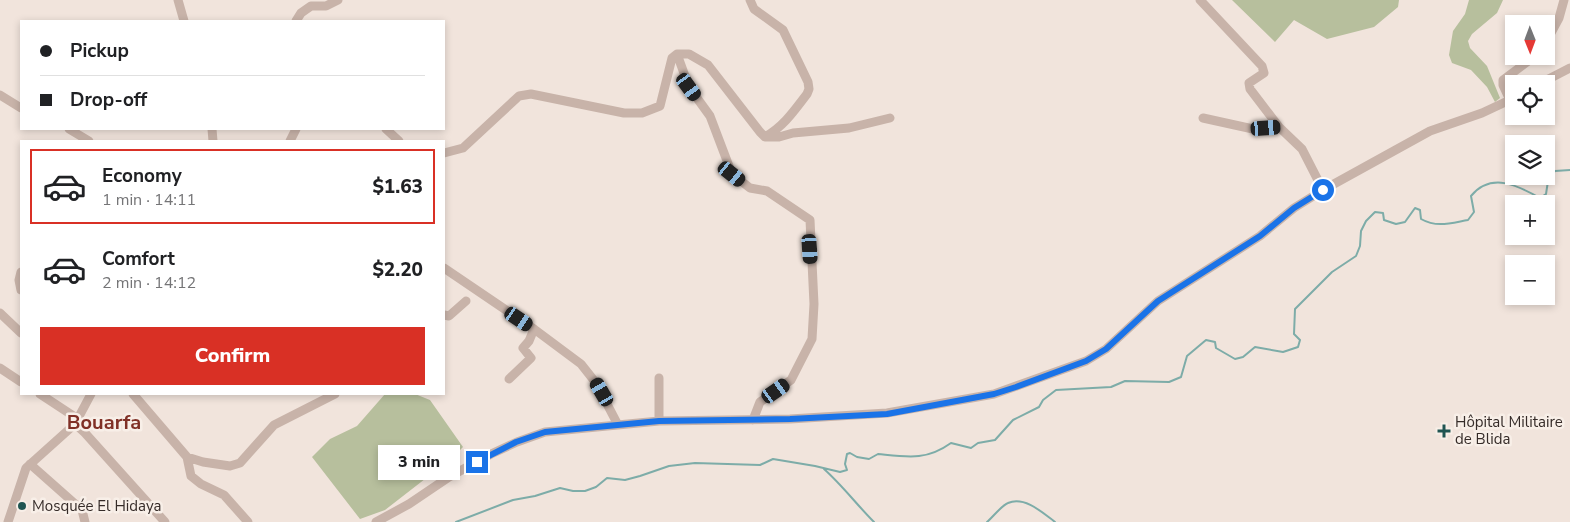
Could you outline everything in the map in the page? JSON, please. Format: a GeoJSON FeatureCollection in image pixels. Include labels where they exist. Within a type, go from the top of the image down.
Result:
{"type":"FeatureCollection","features":[{"type":"Feature","properties":{"kind":"street"},"geometry":{"type":"LineString","coordinates":[[178,0],[184,20]]}},
{"type":"Feature","properties":{"kind":"street"},"geometry":{"type":"LineString","coordinates":[[297,20],[301,13],[310,6],[326,6],[338,0]]}},
{"type":"Feature","properties":{"kind":"street"},"geometry":{"type":"LineString","coordinates":[[750,0],[754,9],[783,30],[787,36],[793,54],[808,82],[809,89],[784,124],[765,137]]}},
{"type":"Feature","properties":{"kind":"street"},"geometry":{"type":"LineString","coordinates":[[1200,0],[1262,66],[1264,73],[1249,83],[1250,89],[1279,127],[1302,149],[1323,190]]}},
{"type":"Feature","properties":{"kind":"street"},"geometry":{"type":"LineString","coordinates":[[1555,25],[1564,0]]}},
{"type":"Feature","properties":{"kind":"street"},"geometry":{"type":"LineString","coordinates":[[678,54],[689,87],[710,116],[732,174],[750,188],[767,191],[810,220],[814,304],[812,339],[791,380],[760,402],[753,420]]}},
{"type":"Feature","properties":{"kind":"street"},"geometry":{"type":"LineString","coordinates":[[445,153],[463,148],[519,96],[531,94],[624,113],[642,113],[660,106],[672,58],[678,54],[689,54],[708,65],[765,137],[834,130],[890,118]]}},
{"type":"Feature","properties":{"kind":"street"},"geometry":{"type":"LineString","coordinates":[[1510,75],[1523,65]]}},
{"type":"Feature","properties":{"kind":"street"},"geometry":{"type":"LineString","coordinates":[[1555,76],[1570,68]]}},
{"type":"Feature","properties":{"kind":"street"},"geometry":{"type":"LineString","coordinates":[[0,95],[20,107]]}},
{"type":"Feature","properties":{"kind":"street"},"geometry":{"type":"LineString","coordinates":[[376,522],[409,504],[449,477],[516,442],[545,432],[659,421],[753,420],[887,414],[994,394],[1086,361],[1106,349],[1158,301],[1260,236],[1294,208],[1323,190],[1430,131],[1482,114],[1505,102]]}},
{"type":"Feature","properties":{"kind":"street"},"geometry":{"type":"LineString","coordinates":[[1204,118],[1253,128],[1279,127]]}},
{"type":"Feature","properties":{"kind":"street"},"geometry":{"type":"LineString","coordinates":[[71,130],[86,140]]}},
{"type":"Feature","properties":{"kind":"street"},"geometry":{"type":"LineString","coordinates":[[387,130],[399,140]]}},
{"type":"Feature","properties":{"kind":"street"},"geometry":{"type":"LineString","coordinates":[[445,269],[534,329],[581,364],[596,383],[618,425]]}},
{"type":"Feature","properties":{"kind":"street"},"geometry":{"type":"LineString","coordinates":[[445,316],[449,316],[466,301]]}},
{"type":"Feature","properties":{"kind":"street"},"geometry":{"type":"LineString","coordinates":[[0,313],[20,332]]}},
{"type":"Feature","properties":{"kind":"street"},"geometry":{"type":"LineString","coordinates":[[509,379],[531,358],[523,348],[530,340],[534,329]]}},
{"type":"Feature","properties":{"kind":"street"},"geometry":{"type":"LineString","coordinates":[[0,368],[20,381]]}},
{"type":"Feature","properties":{"kind":"street"},"geometry":{"type":"LineString","coordinates":[[659,378],[659,421]]}},
{"type":"Feature","properties":{"kind":"street"},"geometry":{"type":"LineString","coordinates":[[41,395],[76,422],[165,522]]}},
{"type":"Feature","properties":{"kind":"street"},"geometry":{"type":"LineString","coordinates":[[6,519],[26,468],[76,422],[90,395]]}},
{"type":"Feature","properties":{"kind":"street"},"geometry":{"type":"LineString","coordinates":[[134,395],[187,457],[191,476],[201,484],[224,495],[248,522]]}},
{"type":"Feature","properties":{"kind":"street"},"geometry":{"type":"LineString","coordinates":[[187,457],[203,462],[230,466],[240,463],[274,425],[333,395]]}},
{"type":"Feature","properties":{"kind":"street"},"geometry":{"type":"LineString","coordinates":[[30,464],[82,510],[85,522]]}},
{"type":"Feature","properties":{"kind":"green space"},"geometry":{"type":"Polygon","coordinates":[[[1232,0],[1399,0],[1398,7],[1374,27],[1327,39],[1294,20],[1275,42],[1232,0]]]}},
{"type":"Feature","properties":{"kind":"green space"},"geometry":{"type":"Polygon","coordinates":[[[1469,0],[1503,0],[1497,13],[1472,34],[1468,41],[1470,48],[1487,66],[1500,98],[1495,102],[1487,87],[1471,70],[1452,63],[1449,55],[1453,31],[1465,14],[1469,0]]]}},
{"type":"Feature","properties":{"kind":"green space"},"geometry":{"type":"Polygon","coordinates":[[[384,395],[418,395],[430,400],[463,447],[452,458],[385,510],[360,519],[312,457],[330,439],[357,426],[384,395]]]}},
{"type":"Feature","properties":{"kind":"waterway"},"geometry":{"type":"LineString","coordinates":[[456,522],[513,500],[535,496],[560,488],[585,491],[596,487],[607,478],[625,480],[669,466],[695,463],[760,465],[773,459],[840,472],[847,470],[845,464],[847,454],[850,453],[857,457],[869,459],[878,454],[907,457],[925,455],[942,449],[951,443],[971,448],[978,443],[995,440],[1013,420],[1039,407],[1043,400],[1056,390],[1111,387],[1125,381],[1169,382],[1181,377],[1187,356],[1206,340],[1215,342],[1216,348],[1235,359],[1243,357],[1255,347],[1283,352],[1298,347],[1300,340],[1294,334],[1295,309],[1332,272],[1356,256],[1360,246],[1361,231],[1366,221],[1375,212],[1383,213],[1384,220],[1396,224],[1405,222],[1415,208],[1420,210],[1421,219],[1427,222],[1444,224],[1468,220],[1474,212],[1471,196],[1487,184],[1504,183],[1513,185],[1540,198],[1546,194],[1548,181],[1555,171],[1570,170]]}},
{"type":"Feature","properties":{"kind":"waterway"},"geometry":{"type":"LineString","coordinates":[[824,469],[874,522]]}},
{"type":"Feature","properties":{"kind":"waterway"},"geometry":{"type":"LineString","coordinates":[[987,522],[1006,504],[1014,501],[1033,506],[1055,522]]}},
{"type":"Feature","properties":{"kind":"place","name":"Hôpital Militaire de Blida"},"geometry":{"type":"Point","coordinates":[1444,431]}},
{"type":"Feature","properties":{"kind":"place","name":"Mosquée El Hidaya"},"geometry":{"type":"Point","coordinates":[22,506]}},
{"type":"Feature","properties":{"kind":"district","name":"Bouarfa"},"geometry":{"type":"Point","coordinates":[104,422]}},
{"type":"Feature","properties":{"kind":"route"},"geometry":{"type":"LineString","coordinates":[[477,462],[516,442],[545,432],[659,421],[790,419],[887,414],[994,394],[1016,387],[1086,361],[1106,349],[1158,301],[1260,236],[1294,208],[1323,190]]}}]}
